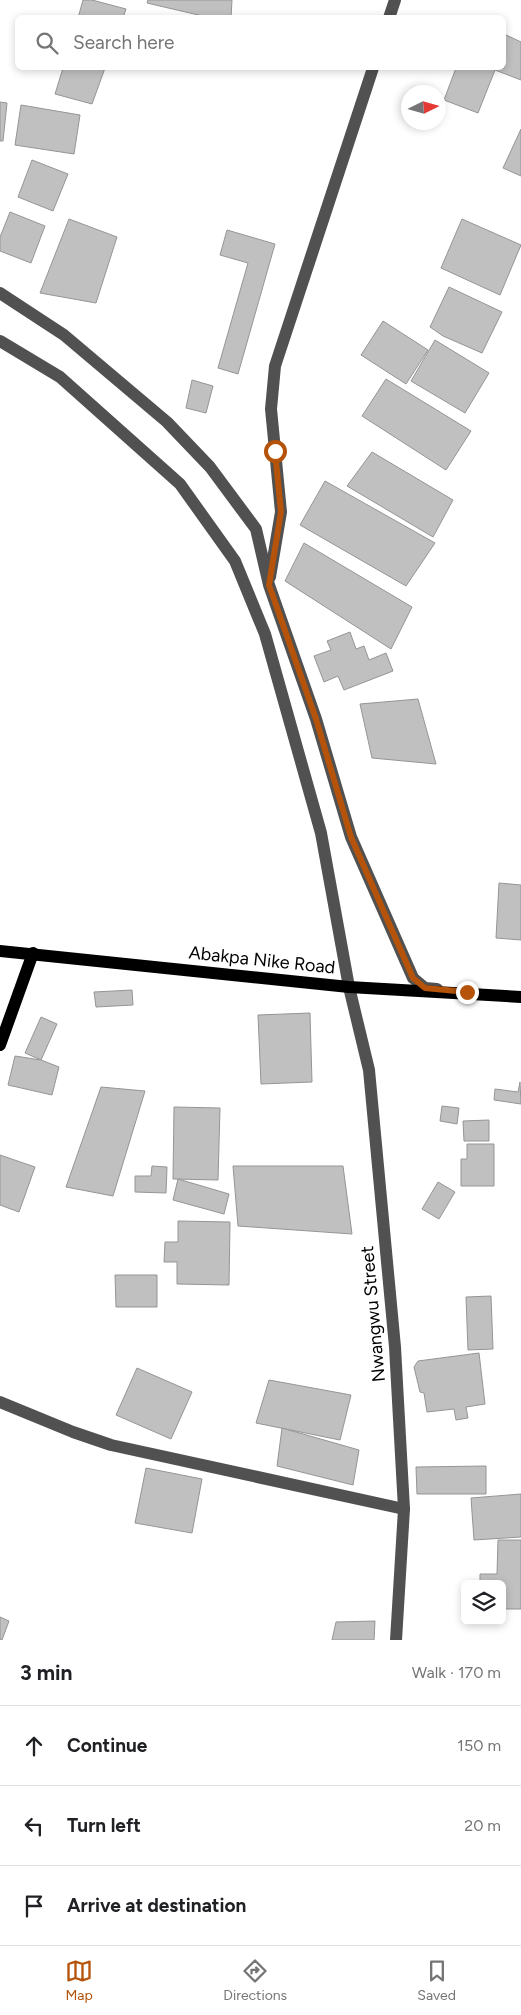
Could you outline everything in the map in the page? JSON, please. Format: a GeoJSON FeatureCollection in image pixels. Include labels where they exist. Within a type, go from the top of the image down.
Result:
{"type":"FeatureCollection","features":[{"type":"Feature","properties":{"kind":"main road","name":"Abakpa Nike Road"},"geometry":{"type":"LineString","coordinates":[[0,951],[349,987],[521,996]]}},
{"type":"Feature","properties":{"kind":"main road"},"geometry":{"type":"LineString","coordinates":[[0,1045],[33,953]]}},
{"type":"Feature","properties":{"kind":"street"},"geometry":{"type":"LineString","coordinates":[[390,15],[395,0]]}},
{"type":"Feature","properties":{"kind":"street"},"geometry":{"type":"LineString","coordinates":[[269,585],[281,512],[271,409],[275,366],[372,70]]}},
{"type":"Feature","properties":{"kind":"street"},"geometry":{"type":"LineString","coordinates":[[0,293],[64,335],[167,422],[210,467],[256,529],[269,585],[316,719],[351,837],[413,978],[425,988],[521,996]]}},
{"type":"Feature","properties":{"kind":"street","name":"Nwangwu Street"},"geometry":{"type":"LineString","coordinates":[[0,341],[60,377],[180,484],[235,561],[265,634],[321,832],[349,987],[369,1070],[395,1346],[404,1509],[396,1640]]}},
{"type":"Feature","properties":{"kind":"street"},"geometry":{"type":"LineString","coordinates":[[0,1402],[73,1432],[111,1445],[404,1509]]}},
{"type":"Feature","properties":{"kind":"building"},"geometry":{"type":"Polygon","coordinates":[[[83,0],[92,0],[126,9],[124,15],[79,15],[83,0]]]}},
{"type":"Feature","properties":{"kind":"building"},"geometry":{"type":"Polygon","coordinates":[[[148,0],[232,0],[231,15],[198,15],[147,3],[148,0]]]}},
{"type":"Feature","properties":{"kind":"building"},"geometry":{"type":"Polygon","coordinates":[[[506,35],[521,42],[521,80],[495,70],[506,70],[506,35]]]}},
{"type":"Feature","properties":{"kind":"building"},"geometry":{"type":"Polygon","coordinates":[[[62,70],[104,70],[92,104],[55,94],[62,70]]]}},
{"type":"Feature","properties":{"kind":"building"},"geometry":{"type":"Polygon","coordinates":[[[455,70],[495,70],[478,113],[446,101],[446,95],[455,70]]]}},
{"type":"Feature","properties":{"kind":"building"},"geometry":{"type":"Polygon","coordinates":[[[0,102],[7,103],[3,141],[0,141],[0,102]]]}},
{"type":"Feature","properties":{"kind":"building"},"geometry":{"type":"Polygon","coordinates":[[[21,105],[80,115],[74,154],[15,145],[21,105]]]}},
{"type":"Feature","properties":{"kind":"building"},"geometry":{"type":"Polygon","coordinates":[[[521,129],[521,176],[503,168],[521,129]]]}},
{"type":"Feature","properties":{"kind":"building"},"geometry":{"type":"Polygon","coordinates":[[[32,160],[68,174],[53,211],[18,197],[32,160]]]}},
{"type":"Feature","properties":{"kind":"building"},"geometry":{"type":"Polygon","coordinates":[[[10,212],[45,226],[31,263],[0,251],[0,237],[10,212]]]}},
{"type":"Feature","properties":{"kind":"building"},"geometry":{"type":"Polygon","coordinates":[[[69,219],[117,237],[96,303],[40,293],[69,219]]]}},
{"type":"Feature","properties":{"kind":"building"},"geometry":{"type":"Polygon","coordinates":[[[462,219],[521,245],[500,295],[441,268],[462,219]]]}},
{"type":"Feature","properties":{"kind":"building"},"geometry":{"type":"Polygon","coordinates":[[[227,230],[275,244],[238,374],[218,368],[248,263],[220,255],[227,230]]]}},
{"type":"Feature","properties":{"kind":"building"},"geometry":{"type":"Polygon","coordinates":[[[449,287],[502,312],[482,353],[443,336],[430,327],[449,287]]]}},
{"type":"Feature","properties":{"kind":"building"},"geometry":{"type":"Polygon","coordinates":[[[383,321],[428,350],[406,384],[361,355],[383,321]]]}},
{"type":"Feature","properties":{"kind":"building"},"geometry":{"type":"Polygon","coordinates":[[[435,340],[489,373],[465,413],[411,381],[435,340]]]}},
{"type":"Feature","properties":{"kind":"building"},"geometry":{"type":"Polygon","coordinates":[[[386,379],[471,431],[446,470],[362,416],[386,379]]]}},
{"type":"Feature","properties":{"kind":"building"},"geometry":{"type":"Polygon","coordinates":[[[192,380],[213,386],[206,413],[186,408],[192,380]]]}},
{"type":"Feature","properties":{"kind":"building"},"geometry":{"type":"Polygon","coordinates":[[[372,452],[453,500],[433,537],[347,486],[372,452]]]}},
{"type":"Feature","properties":{"kind":"building"},"geometry":{"type":"Polygon","coordinates":[[[325,481],[435,543],[406,586],[300,525],[325,481]]]}},
{"type":"Feature","properties":{"kind":"building"},"geometry":{"type":"Polygon","coordinates":[[[304,543],[412,607],[391,649],[285,581],[304,543]]]}},
{"type":"Feature","properties":{"kind":"building"},"geometry":{"type":"Polygon","coordinates":[[[350,632],[356,649],[364,646],[369,660],[386,653],[393,671],[344,690],[338,676],[324,682],[314,656],[331,650],[327,641],[350,632]]]}},
{"type":"Feature","properties":{"kind":"building"},"geometry":{"type":"Polygon","coordinates":[[[418,699],[436,764],[372,758],[360,704],[418,699]]]}},
{"type":"Feature","properties":{"kind":"building"},"geometry":{"type":"Polygon","coordinates":[[[499,883],[521,885],[521,940],[496,938],[499,883]]]}},
{"type":"Feature","properties":{"kind":"building"},"geometry":{"type":"Polygon","coordinates":[[[132,990],[133,1005],[96,1007],[94,992],[132,990]]]}},
{"type":"Feature","properties":{"kind":"building"},"geometry":{"type":"Polygon","coordinates":[[[310,1013],[312,1082],[261,1084],[258,1015],[310,1013]]]}},
{"type":"Feature","properties":{"kind":"building"},"geometry":{"type":"Polygon","coordinates":[[[41,1017],[57,1024],[41,1060],[25,1053],[41,1017]]]}},
{"type":"Feature","properties":{"kind":"building"},"geometry":{"type":"Polygon","coordinates":[[[15,1056],[41,1060],[59,1067],[52,1095],[8,1085],[15,1056]]]}},
{"type":"Feature","properties":{"kind":"building"},"geometry":{"type":"Polygon","coordinates":[[[520,1082],[521,1104],[494,1100],[495,1089],[518,1092],[520,1082]]]}},
{"type":"Feature","properties":{"kind":"building"},"geometry":{"type":"Polygon","coordinates":[[[101,1087],[145,1091],[113,1196],[66,1187],[101,1087]]]}},
{"type":"Feature","properties":{"kind":"building"},"geometry":{"type":"Polygon","coordinates":[[[442,1106],[459,1108],[457,1124],[440,1121],[442,1106]]]}},
{"type":"Feature","properties":{"kind":"building"},"geometry":{"type":"Polygon","coordinates":[[[174,1107],[220,1108],[218,1180],[173,1179],[174,1107]]]}},
{"type":"Feature","properties":{"kind":"building"},"geometry":{"type":"Polygon","coordinates":[[[489,1120],[489,1141],[464,1141],[463,1121],[489,1120]]]}},
{"type":"Feature","properties":{"kind":"building"},"geometry":{"type":"Polygon","coordinates":[[[467,1144],[494,1144],[494,1186],[461,1186],[461,1159],[467,1159],[467,1144]]]}},
{"type":"Feature","properties":{"kind":"building"},"geometry":{"type":"Polygon","coordinates":[[[0,1155],[35,1167],[19,1212],[0,1205],[0,1155]]]}},
{"type":"Feature","properties":{"kind":"building"},"geometry":{"type":"Polygon","coordinates":[[[152,1166],[167,1167],[166,1193],[135,1192],[135,1176],[151,1176],[152,1166]]]}},
{"type":"Feature","properties":{"kind":"building"},"geometry":{"type":"Polygon","coordinates":[[[233,1166],[343,1166],[352,1234],[238,1226],[233,1166]]]}},
{"type":"Feature","properties":{"kind":"building"},"geometry":{"type":"Polygon","coordinates":[[[178,1179],[229,1194],[224,1214],[173,1200],[178,1179]]]}},
{"type":"Feature","properties":{"kind":"building"},"geometry":{"type":"Polygon","coordinates":[[[438,1182],[455,1192],[439,1219],[422,1209],[438,1182]]]}},
{"type":"Feature","properties":{"kind":"building"},"geometry":{"type":"Polygon","coordinates":[[[178,1221],[230,1222],[229,1285],[177,1284],[177,1262],[164,1262],[165,1242],[178,1242],[178,1221]]]}},
{"type":"Feature","properties":{"kind":"building"},"geometry":{"type":"Polygon","coordinates":[[[115,1275],[157,1275],[157,1307],[116,1307],[115,1275]]]}},
{"type":"Feature","properties":{"kind":"building"},"geometry":{"type":"Polygon","coordinates":[[[491,1296],[493,1349],[468,1350],[466,1297],[491,1296]]]}},
{"type":"Feature","properties":{"kind":"building"},"geometry":{"type":"Polygon","coordinates":[[[479,1353],[485,1404],[466,1407],[468,1418],[456,1420],[454,1409],[427,1412],[424,1393],[420,1392],[414,1367],[418,1361],[479,1353]]]}},
{"type":"Feature","properties":{"kind":"building"},"geometry":{"type":"Polygon","coordinates":[[[137,1368],[192,1392],[171,1439],[116,1415],[137,1368]]]}},
{"type":"Feature","properties":{"kind":"building"},"geometry":{"type":"Polygon","coordinates":[[[269,1380],[351,1395],[340,1440],[256,1423],[269,1380]]]}},
{"type":"Feature","properties":{"kind":"building"},"geometry":{"type":"Polygon","coordinates":[[[282,1428],[359,1450],[353,1485],[277,1466],[282,1428]]]}},
{"type":"Feature","properties":{"kind":"building"},"geometry":{"type":"Polygon","coordinates":[[[486,1466],[486,1494],[417,1494],[416,1467],[486,1466]]]}},
{"type":"Feature","properties":{"kind":"building"},"geometry":{"type":"Polygon","coordinates":[[[146,1468],[202,1479],[192,1533],[135,1523],[146,1468]]]}},
{"type":"Feature","properties":{"kind":"building"},"geometry":{"type":"Polygon","coordinates":[[[521,1494],[521,1537],[474,1540],[471,1498],[521,1494]]]}},
{"type":"Feature","properties":{"kind":"building"},"geometry":{"type":"Polygon","coordinates":[[[498,1540],[521,1540],[521,1609],[506,1609],[506,1580],[480,1580],[480,1574],[497,1574],[498,1540]]]}},
{"type":"Feature","properties":{"kind":"building"},"geometry":{"type":"Polygon","coordinates":[[[0,1617],[9,1621],[2,1640],[0,1640],[0,1617]]]}},
{"type":"Feature","properties":{"kind":"building"},"geometry":{"type":"Polygon","coordinates":[[[375,1621],[374,1640],[332,1640],[336,1622],[375,1621]]]}},
{"type":"Feature","properties":{"kind":"route"},"geometry":{"type":"LineString","coordinates":[[275,451],[281,512],[269,585],[316,719],[351,837],[413,978],[425,988],[467,992]]}}]}
